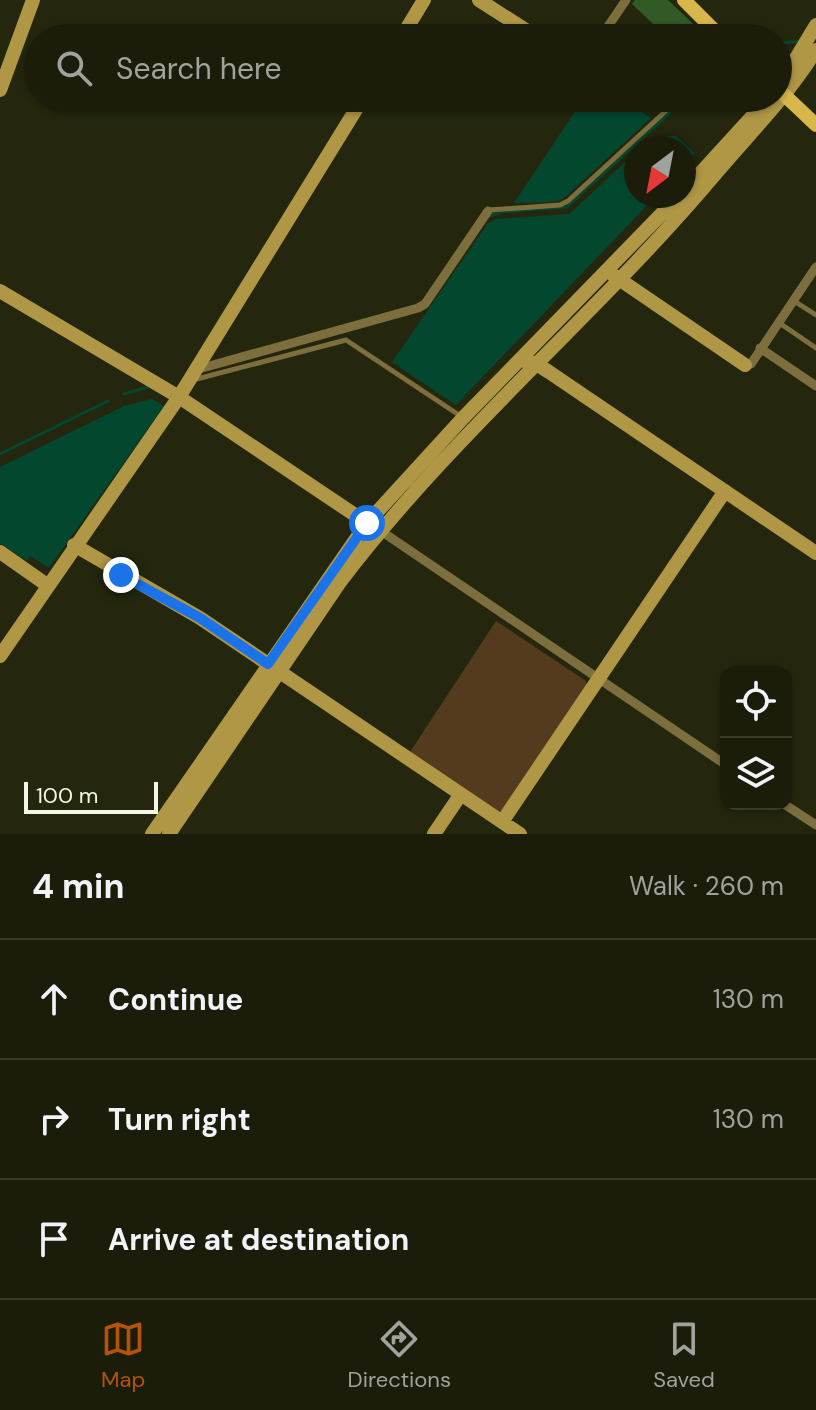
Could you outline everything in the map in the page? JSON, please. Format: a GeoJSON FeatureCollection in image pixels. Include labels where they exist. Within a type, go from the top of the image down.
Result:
{"type":"FeatureCollection","features":[{"type":"Feature","properties":{"kind":"main road"},"geometry":{"type":"LineString","coordinates":[[684,0],[708,24]]}},
{"type":"Feature","properties":{"kind":"main road"},"geometry":{"type":"LineString","coordinates":[[792,105],[816,125]]}},
{"type":"Feature","properties":{"kind":"street"},"geometry":{"type":"LineString","coordinates":[[24,24],[33,0]]}},
{"type":"Feature","properties":{"kind":"street"},"geometry":{"type":"LineString","coordinates":[[409,24],[424,0]]}},
{"type":"Feature","properties":{"kind":"street"},"geometry":{"type":"LineString","coordinates":[[479,0],[516,24]]}},
{"type":"Feature","properties":{"kind":"street"},"geometry":{"type":"LineString","coordinates":[[610,24],[626,0]]}},
{"type":"Feature","properties":{"kind":"street"},"geometry":{"type":"LineString","coordinates":[[0,90],[24,25]]}},
{"type":"Feature","properties":{"kind":"street"},"geometry":{"type":"LineString","coordinates":[[792,70],[811,39]]}},
{"type":"Feature","properties":{"kind":"street"},"geometry":{"type":"LineString","coordinates":[[0,656],[179,397],[354,112]]}},
{"type":"Feature","properties":{"kind":"street"},"geometry":{"type":"LineString","coordinates":[[696,178],[760,112]]}},
{"type":"Feature","properties":{"kind":"street"},"geometry":{"type":"LineString","coordinates":[[152,834],[373,527],[463,418],[540,339],[697,197],[763,112]]}},
{"type":"Feature","properties":{"kind":"street"},"geometry":{"type":"LineString","coordinates":[[373,527],[535,363],[669,208]]}},
{"type":"Feature","properties":{"kind":"street"},"geometry":{"type":"LineString","coordinates":[[191,375],[418,308],[425,304],[488,211]]}},
{"type":"Feature","properties":{"kind":"street"},"geometry":{"type":"LineString","coordinates":[[613,274],[745,365],[751,364],[816,267]]}},
{"type":"Feature","properties":{"kind":"street"},"geometry":{"type":"LineString","coordinates":[[0,291],[179,397],[720,761]]}},
{"type":"Feature","properties":{"kind":"street"},"geometry":{"type":"LineString","coordinates":[[535,363],[536,346],[540,339]]}},
{"type":"Feature","properties":{"kind":"street"},"geometry":{"type":"LineString","coordinates":[[760,348],[816,386]]}},
{"type":"Feature","properties":{"kind":"street"},"geometry":{"type":"LineString","coordinates":[[513,367],[526,362],[535,363],[816,553]]}},
{"type":"Feature","properties":{"kind":"street"},"geometry":{"type":"LineString","coordinates":[[502,822],[725,491]]}},
{"type":"Feature","properties":{"kind":"street"},"geometry":{"type":"LineString","coordinates":[[74,545],[200,618],[520,834]]}},
{"type":"Feature","properties":{"kind":"street"},"geometry":{"type":"LineString","coordinates":[[0,552],[47,585]]}},
{"type":"Feature","properties":{"kind":"street"},"geometry":{"type":"LineString","coordinates":[[169,834],[274,668]]}},
{"type":"Feature","properties":{"kind":"street"},"geometry":{"type":"LineString","coordinates":[[434,834],[461,794]]}},
{"type":"Feature","properties":{"kind":"street"},"geometry":{"type":"LineString","coordinates":[[792,809],[816,825]]}},
{"type":"Feature","properties":{"kind":"lane"},"geometry":{"type":"LineString","coordinates":[[488,211],[560,205],[568,201],[665,112]]}},
{"type":"Feature","properties":{"kind":"lane"},"geometry":{"type":"LineString","coordinates":[[793,300],[816,315]]}},
{"type":"Feature","properties":{"kind":"lane"},"geometry":{"type":"LineString","coordinates":[[778,322],[816,348]]}},
{"type":"Feature","properties":{"kind":"lane"},"geometry":{"type":"LineString","coordinates":[[191,375],[346,340],[463,418]]}},
{"type":"Feature","properties":{"kind":"shaded area"},"geometry":{"type":"Polygon","coordinates":[[[575,112],[642,112],[651,118],[631,136],[624,136],[624,143],[563,199],[514,203],[575,112]]]}},
{"type":"Feature","properties":{"kind":"shaded area"},"geometry":{"type":"Polygon","coordinates":[[[624,163],[624,208],[645,208],[456,405],[392,362],[488,223],[496,219],[569,214],[624,163]]]}},
{"type":"Feature","properties":{"kind":"shaded area"},"geometry":{"type":"Polygon","coordinates":[[[152,399],[164,406],[49,568],[30,556],[27,561],[0,543],[0,467],[124,406],[152,399]]]}},
{"type":"Feature","properties":{"kind":"shaded area"},"geometry":{"type":"Polygon","coordinates":[[[496,621],[586,681],[587,687],[502,811],[497,811],[410,752],[496,621]]]}},
{"type":"Feature","properties":{"kind":"building"},"geometry":{"type":"Polygon","coordinates":[[[635,0],[668,0],[693,24],[653,24],[632,4],[635,0]]]}},
{"type":"Feature","properties":{"kind":"waterway"},"geometry":{"type":"LineString","coordinates":[[792,42],[802,41]]}},
{"type":"Feature","properties":{"kind":"waterway"},"geometry":{"type":"LineString","coordinates":[[489,216],[501,212],[567,207],[671,112]]}},
{"type":"Feature","properties":{"kind":"waterway"},"geometry":{"type":"LineString","coordinates":[[124,394],[148,387]]}},
{"type":"Feature","properties":{"kind":"waterway"},"geometry":{"type":"LineString","coordinates":[[0,454],[108,401]]}},
{"type":"Feature","properties":{"kind":"route"},"geometry":{"type":"LineString","coordinates":[[121,575],[200,618],[268,664],[367,523]]}}]}
